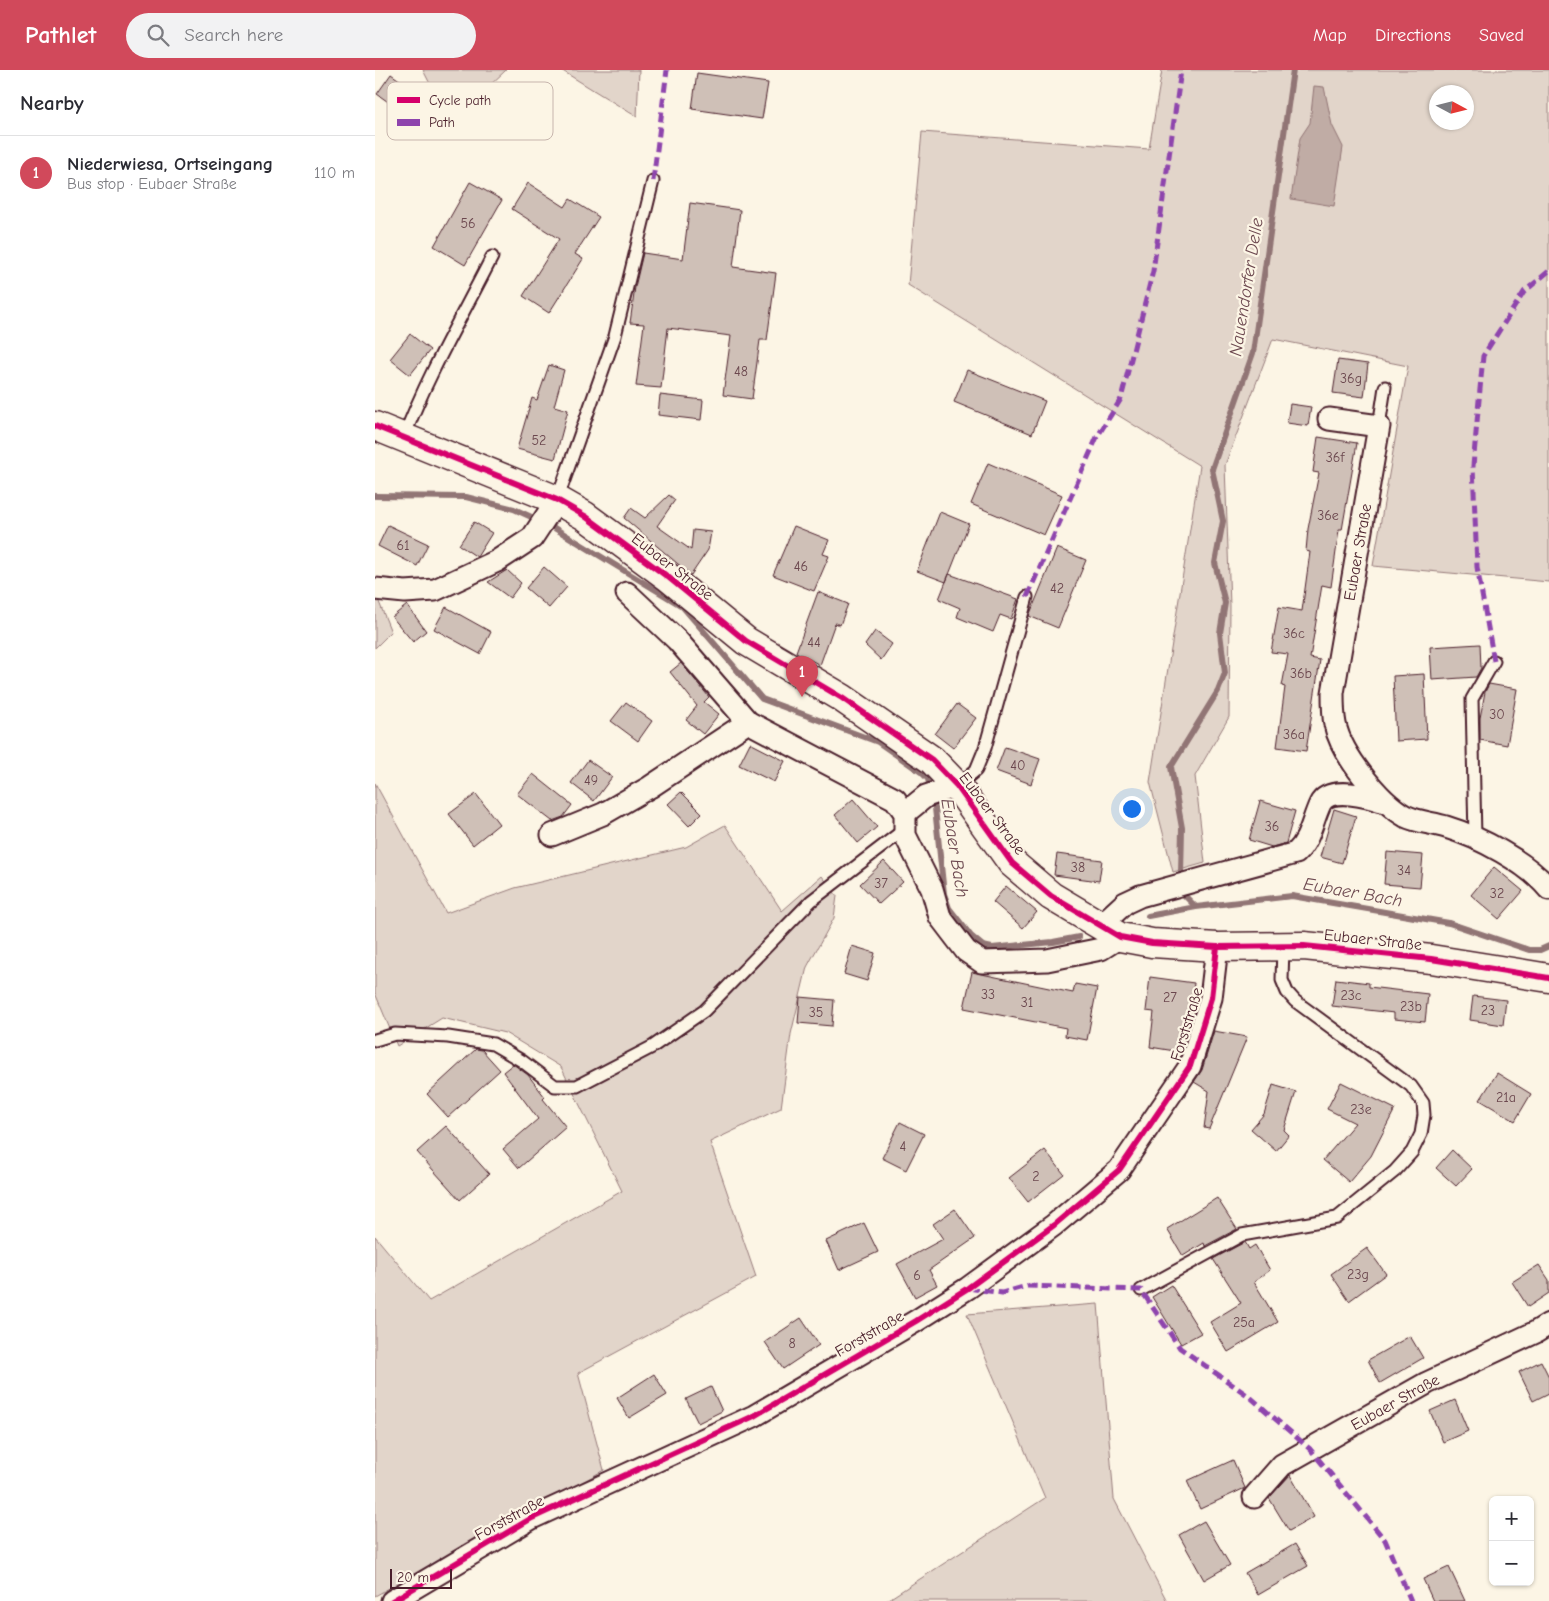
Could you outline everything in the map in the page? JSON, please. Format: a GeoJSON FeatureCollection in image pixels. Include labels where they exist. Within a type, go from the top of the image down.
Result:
{"type":"FeatureCollection","features":[{"type":"Feature","properties":{"kind":"street"},"geometry":{"type":"LineString","coordinates":[[1329,419],[1379,426]]}},
{"type":"Feature","properties":{"kind":"street","name":"Eubaer Straße"},"geometry":{"type":"LineString","coordinates":[[375,426],[404,437],[547,515],[585,516],[660,571],[746,641],[842,698],[932,760],[942,791],[1012,863],[1051,896],[1111,931],[1152,943],[1217,947],[1304,946],[1431,959],[1549,978]]}},
{"type":"Feature","properties":{"kind":"street","name":"Eubaer Straße"},"geometry":{"type":"LineString","coordinates":[[1379,426],[1333,693],[1335,724],[1346,753],[1385,802]]}},
{"type":"Feature","properties":{"kind":"street"},"geometry":{"type":"LineString","coordinates":[[375,589],[405,592],[435,590],[497,561],[519,548],[547,515]]}},
{"type":"Feature","properties":{"kind":"street","name":"Eubaer Straße"},"geometry":{"type":"LineString","coordinates":[[627,593],[677,640],[748,722],[895,799],[905,821],[910,848],[932,889],[940,918],[966,951],[982,962],[1047,960],[1101,949],[1125,903],[1140,896],[1296,853],[1306,838],[1321,802],[1328,797],[1364,794],[1385,802],[1407,816],[1447,827],[1475,838],[1497,849],[1542,880],[1549,889]]}},
{"type":"Feature","properties":{"kind":"street"},"geometry":{"type":"LineString","coordinates":[[552,834],[603,814],[748,722]]}},
{"type":"Feature","properties":{"kind":"street"},"geometry":{"type":"LineString","coordinates":[[905,821],[942,791]]}},
{"type":"Feature","properties":{"kind":"street","name":"Forststraße"},"geometry":{"type":"LineString","coordinates":[[392,1601],[532,1518],[754,1416],[916,1321],[967,1288],[1054,1224],[1119,1170],[1190,1066],[1211,998],[1217,947]]}},
{"type":"Feature","properties":{"kind":"street","name":"Eubaer Straße"},"geometry":{"type":"LineString","coordinates":[[1254,1496],[1282,1465],[1427,1383],[1536,1332],[1549,1324]]}},
{"type":"Feature","properties":{"kind":"lane"},"geometry":{"type":"LineString","coordinates":[[547,515],[615,336],[653,181]]}},
{"type":"Feature","properties":{"kind":"lane"},"geometry":{"type":"LineString","coordinates":[[404,437],[414,411],[465,306],[492,257]]}},
{"type":"Feature","properties":{"kind":"lane"},"geometry":{"type":"LineString","coordinates":[[1379,426],[1385,387]]}},
{"type":"Feature","properties":{"kind":"lane"},"geometry":{"type":"LineString","coordinates":[[942,791],[976,770],[985,748],[1027,597]]}},
{"type":"Feature","properties":{"kind":"lane"},"geometry":{"type":"LineString","coordinates":[[1475,838],[1472,699],[1494,661]]}},
{"type":"Feature","properties":{"kind":"lane"},"geometry":{"type":"LineString","coordinates":[[375,1040],[395,1034],[448,1037],[493,1044],[522,1061],[555,1086],[577,1086],[652,1047],[704,1011],[811,901],[905,821]]}},
{"type":"Feature","properties":{"kind":"lane"},"geometry":{"type":"LineString","coordinates":[[1141,1290],[1242,1235],[1337,1218],[1404,1163],[1421,1134],[1424,1115],[1423,1103],[1411,1086],[1307,1010],[1287,992],[1281,967],[1283,947]]}},
{"type":"Feature","properties":{"kind":"shaded area"},"geometry":{"type":"Polygon","coordinates":[[[423,70],[506,70],[493,82],[429,82],[423,70]]]}},
{"type":"Feature","properties":{"kind":"shaded area"},"geometry":{"type":"Polygon","coordinates":[[[561,70],[639,70],[637,117],[561,70]]]}},
{"type":"Feature","properties":{"kind":"shaded area"},"geometry":{"type":"Polygon","coordinates":[[[1162,70],[1549,70],[1549,582],[1373,566],[1408,366],[1273,339],[1225,465],[1230,606],[1229,717],[1195,776],[1205,863],[1173,872],[1150,782],[1200,466],[908,285],[922,132],[1149,149],[1162,70]]]}},
{"type":"Feature","properties":{"kind":"shaded area"},"geometry":{"type":"Polygon","coordinates":[[[1314,86],[1324,87],[1332,125],[1343,147],[1334,206],[1291,199],[1300,138],[1310,123],[1314,86]]]}},
{"type":"Feature","properties":{"kind":"shaded area"},"geometry":{"type":"Polygon","coordinates":[[[375,592],[391,632],[375,648],[375,592]]]}},
{"type":"Feature","properties":{"kind":"shaded area"},"geometry":{"type":"Polygon","coordinates":[[[375,783],[446,913],[515,888],[686,847],[725,825],[782,911],[822,876],[837,896],[834,918],[807,967],[791,1034],[781,1108],[710,1142],[756,1277],[578,1373],[604,1470],[375,1596],[375,1236],[429,1301],[622,1191],[561,1067],[505,1033],[442,1018],[397,1046],[375,993],[375,783]]]}},
{"type":"Feature","properties":{"kind":"shaded area"},"geometry":{"type":"Polygon","coordinates":[[[1098,1304],[1114,1499],[1167,1601],[886,1601],[1045,1498],[967,1314],[1098,1304]]]}},
{"type":"Feature","properties":{"kind":"building"},"geometry":{"type":"Polygon","coordinates":[[[697,73],[768,83],[762,119],[692,109],[697,73]]]}},
{"type":"Feature","properties":{"kind":"building"},"geometry":{"type":"Polygon","coordinates":[[[391,74],[402,82],[387,82],[387,101],[377,94],[391,74]]]}},
{"type":"Feature","properties":{"kind":"building"},"geometry":{"type":"Polygon","coordinates":[[[470,182],[502,200],[465,265],[434,246],[470,182]]]}},
{"type":"Feature","properties":{"kind":"building"},"geometry":{"type":"Polygon","coordinates":[[[528,183],[565,207],[570,199],[599,217],[575,254],[583,259],[549,313],[523,296],[559,239],[512,209],[528,183]]]}},
{"type":"Feature","properties":{"kind":"building"},"geometry":{"type":"Polygon","coordinates":[[[690,203],[740,210],[733,267],[776,273],[767,340],[760,340],[752,399],[723,395],[731,336],[668,328],[661,388],[636,386],[644,324],[630,323],[635,287],[643,253],[683,259],[690,203]]]}},
{"type":"Feature","properties":{"kind":"building"},"geometry":{"type":"Polygon","coordinates":[[[410,334],[430,350],[410,375],[390,359],[410,334]]]}},
{"type":"Feature","properties":{"kind":"building"},"geometry":{"type":"Polygon","coordinates":[[[1338,360],[1368,364],[1364,397],[1333,393],[1338,360]]]}},
{"type":"Feature","properties":{"kind":"building"},"geometry":{"type":"Polygon","coordinates":[[[549,365],[564,370],[554,406],[568,410],[555,459],[517,449],[532,398],[537,400],[549,365]]]}},
{"type":"Feature","properties":{"kind":"building"},"geometry":{"type":"Polygon","coordinates":[[[967,370],[1045,401],[1032,434],[954,402],[967,370]]]}},
{"type":"Feature","properties":{"kind":"building"},"geometry":{"type":"Polygon","coordinates":[[[660,395],[703,400],[701,420],[658,415],[660,395]]]}},
{"type":"Feature","properties":{"kind":"building"},"geometry":{"type":"Polygon","coordinates":[[[1290,404],[1311,407],[1308,426],[1287,423],[1290,404]]]}},
{"type":"Feature","properties":{"kind":"building"},"geometry":{"type":"Polygon","coordinates":[[[1318,437],[1357,443],[1342,530],[1339,530],[1331,587],[1322,585],[1310,658],[1320,660],[1306,751],[1277,747],[1285,687],[1282,686],[1288,654],[1271,652],[1279,607],[1302,611],[1310,552],[1306,551],[1308,529],[1319,473],[1313,472],[1318,437]]]}},
{"type":"Feature","properties":{"kind":"building"},"geometry":{"type":"Polygon","coordinates":[[[988,463],[1062,495],[1044,535],[971,504],[988,463]]]}},
{"type":"Feature","properties":{"kind":"building"},"geometry":{"type":"Polygon","coordinates":[[[669,495],[675,500],[657,526],[691,550],[693,530],[711,532],[708,550],[691,575],[624,518],[631,508],[645,518],[669,495]]]}},
{"type":"Feature","properties":{"kind":"building"},"geometry":{"type":"Polygon","coordinates":[[[940,512],[969,524],[946,582],[917,571],[940,512]]]}},
{"type":"Feature","properties":{"kind":"building"},"geometry":{"type":"Polygon","coordinates":[[[474,522],[492,533],[477,557],[459,545],[474,522]]]}},
{"type":"Feature","properties":{"kind":"building"},"geometry":{"type":"Polygon","coordinates":[[[388,525],[428,544],[417,566],[378,546],[388,525]]]}},
{"type":"Feature","properties":{"kind":"building"},"geometry":{"type":"Polygon","coordinates":[[[794,526],[829,540],[823,554],[829,556],[814,591],[773,575],[794,526]]]}},
{"type":"Feature","properties":{"kind":"building"},"geometry":{"type":"Polygon","coordinates":[[[1057,548],[1086,560],[1058,628],[1029,616],[1057,548]]]}},
{"type":"Feature","properties":{"kind":"building"},"geometry":{"type":"Polygon","coordinates":[[[544,567],[567,587],[549,608],[526,588],[544,567]]]}},
{"type":"Feature","properties":{"kind":"building"},"geometry":{"type":"Polygon","coordinates":[[[507,570],[521,583],[510,598],[488,582],[507,570]]]}},
{"type":"Feature","properties":{"kind":"building"},"geometry":{"type":"Polygon","coordinates":[[[949,574],[1018,599],[1011,619],[1000,615],[993,632],[957,617],[960,608],[939,599],[949,574]]]}},
{"type":"Feature","properties":{"kind":"building"},"geometry":{"type":"Polygon","coordinates":[[[818,592],[848,604],[840,625],[835,623],[820,665],[796,652],[818,592]]]}},
{"type":"Feature","properties":{"kind":"building"},"geometry":{"type":"Polygon","coordinates":[[[407,605],[426,631],[413,642],[392,617],[407,605]]]}},
{"type":"Feature","properties":{"kind":"building"},"geometry":{"type":"Polygon","coordinates":[[[446,607],[491,632],[480,654],[434,629],[446,607]]]}},
{"type":"Feature","properties":{"kind":"building"},"geometry":{"type":"Polygon","coordinates":[[[875,631],[892,644],[881,660],[865,645],[875,631]]]}},
{"type":"Feature","properties":{"kind":"building"},"geometry":{"type":"Polygon","coordinates":[[[1480,644],[1481,668],[1476,677],[1432,680],[1430,647],[1480,644]]]}},
{"type":"Feature","properties":{"kind":"building"},"geometry":{"type":"Polygon","coordinates":[[[681,663],[709,697],[704,702],[719,714],[703,734],[686,720],[697,706],[670,672],[681,663]]]}},
{"type":"Feature","properties":{"kind":"building"},"geometry":{"type":"Polygon","coordinates":[[[1424,674],[1427,739],[1396,741],[1393,676],[1424,674]]]}},
{"type":"Feature","properties":{"kind":"building"},"geometry":{"type":"Polygon","coordinates":[[[1489,684],[1517,689],[1507,745],[1480,740],[1480,718],[1485,692],[1489,684]]]}},
{"type":"Feature","properties":{"kind":"building"},"geometry":{"type":"Polygon","coordinates":[[[626,702],[652,721],[638,741],[611,721],[626,702]]]}},
{"type":"Feature","properties":{"kind":"building"},"geometry":{"type":"Polygon","coordinates":[[[957,704],[976,718],[953,748],[935,734],[957,704]]]}},
{"type":"Feature","properties":{"kind":"building"},"geometry":{"type":"Polygon","coordinates":[[[750,743],[785,761],[774,782],[739,765],[750,743]]]}},
{"type":"Feature","properties":{"kind":"building"},"geometry":{"type":"Polygon","coordinates":[[[1005,747],[1040,759],[1031,784],[996,771],[1005,747]]]}},
{"type":"Feature","properties":{"kind":"building"},"geometry":{"type":"Polygon","coordinates":[[[588,760],[612,777],[594,801],[571,783],[588,760]]]}},
{"type":"Feature","properties":{"kind":"building"},"geometry":{"type":"Polygon","coordinates":[[[533,774],[572,805],[563,817],[552,821],[517,794],[533,774]]]}},
{"type":"Feature","properties":{"kind":"building"},"geometry":{"type":"Polygon","coordinates":[[[681,792],[702,813],[689,826],[668,804],[681,792]]]}},
{"type":"Feature","properties":{"kind":"building"},"geometry":{"type":"Polygon","coordinates":[[[476,794],[499,824],[473,845],[449,814],[476,794]]]}},
{"type":"Feature","properties":{"kind":"building"},"geometry":{"type":"Polygon","coordinates":[[[853,799],[877,827],[858,843],[835,815],[853,799]]]}},
{"type":"Feature","properties":{"kind":"building"},"geometry":{"type":"Polygon","coordinates":[[[1260,801],[1295,811],[1286,843],[1272,847],[1249,840],[1260,801]]]}},
{"type":"Feature","properties":{"kind":"building"},"geometry":{"type":"Polygon","coordinates":[[[1334,809],[1356,816],[1342,863],[1320,857],[1334,809]]]}},
{"type":"Feature","properties":{"kind":"building"},"geometry":{"type":"Polygon","coordinates":[[[1387,852],[1423,855],[1420,887],[1384,884],[1387,852]]]}},
{"type":"Feature","properties":{"kind":"building"},"geometry":{"type":"Polygon","coordinates":[[[1057,854],[1102,860],[1099,881],[1054,875],[1057,854]]]}},
{"type":"Feature","properties":{"kind":"building"},"geometry":{"type":"Polygon","coordinates":[[[884,861],[903,882],[879,904],[860,884],[884,861]]]}},
{"type":"Feature","properties":{"kind":"building"},"geometry":{"type":"Polygon","coordinates":[[[1494,867],[1523,891],[1499,919],[1471,895],[1494,867]]]}},
{"type":"Feature","properties":{"kind":"building"},"geometry":{"type":"Polygon","coordinates":[[[1006,886],[1037,912],[1023,928],[993,902],[1006,886]]]}},
{"type":"Feature","properties":{"kind":"building"},"geometry":{"type":"Polygon","coordinates":[[[852,946],[875,953],[867,981],[844,974],[852,946]]]}},
{"type":"Feature","properties":{"kind":"building"},"geometry":{"type":"Polygon","coordinates":[[[972,972],[1073,993],[1075,984],[1097,988],[1087,1040],[1065,1036],[1066,1028],[964,1008],[972,972]]]}},
{"type":"Feature","properties":{"kind":"building"},"geometry":{"type":"Polygon","coordinates":[[[1150,977],[1194,983],[1189,1026],[1181,1052],[1150,1047],[1154,1012],[1146,1011],[1150,977]]]}},
{"type":"Feature","properties":{"kind":"building"},"geometry":{"type":"Polygon","coordinates":[[[1336,979],[1369,983],[1369,987],[1428,994],[1425,1022],[1394,1019],[1394,1013],[1332,1006],[1336,979]]]}},
{"type":"Feature","properties":{"kind":"building"},"geometry":{"type":"Polygon","coordinates":[[[1473,996],[1506,1000],[1503,1025],[1470,1020],[1473,996]]]}},
{"type":"Feature","properties":{"kind":"building"},"geometry":{"type":"Polygon","coordinates":[[[800,997],[834,1000],[832,1026],[798,1023],[800,997]]]}},
{"type":"Feature","properties":{"kind":"building"},"geometry":{"type":"Polygon","coordinates":[[[1214,1031],[1247,1037],[1209,1129],[1204,1128],[1209,1091],[1194,1082],[1202,1070],[1214,1031]]]}},
{"type":"Feature","properties":{"kind":"building"},"geometry":{"type":"Polygon","coordinates":[[[476,1049],[482,1050],[500,1070],[448,1117],[427,1094],[476,1049]]]}},
{"type":"Feature","properties":{"kind":"building"},"geometry":{"type":"Polygon","coordinates":[[[513,1064],[528,1075],[545,1097],[543,1099],[566,1127],[519,1168],[503,1149],[538,1119],[503,1072],[513,1064]]]}},
{"type":"Feature","properties":{"kind":"building"},"geometry":{"type":"Polygon","coordinates":[[[1497,1073],[1531,1094],[1515,1121],[1480,1100],[1497,1073]]]}},
{"type":"Feature","properties":{"kind":"building"},"geometry":{"type":"Polygon","coordinates":[[[1341,1082],[1395,1109],[1371,1156],[1349,1182],[1323,1160],[1355,1123],[1327,1109],[1341,1082]]]}},
{"type":"Feature","properties":{"kind":"building"},"geometry":{"type":"Polygon","coordinates":[[[1273,1085],[1296,1092],[1284,1130],[1289,1135],[1276,1151],[1251,1129],[1264,1114],[1273,1085]]]}},
{"type":"Feature","properties":{"kind":"building"},"geometry":{"type":"Polygon","coordinates":[[[900,1122],[924,1134],[906,1170],[882,1158],[900,1122]]]}},
{"type":"Feature","properties":{"kind":"building"},"geometry":{"type":"Polygon","coordinates":[[[446,1126],[489,1174],[460,1200],[417,1152],[446,1126]]]}},
{"type":"Feature","properties":{"kind":"building"},"geometry":{"type":"Polygon","coordinates":[[[1045,1150],[1064,1174],[1028,1202],[1009,1178],[1045,1150]]]}},
{"type":"Feature","properties":{"kind":"building"},"geometry":{"type":"Polygon","coordinates":[[[1452,1150],[1472,1169],[1456,1186],[1436,1168],[1452,1150]]]}},
{"type":"Feature","properties":{"kind":"building"},"geometry":{"type":"Polygon","coordinates":[[[1217,1198],[1237,1229],[1205,1246],[1204,1243],[1183,1256],[1167,1229],[1217,1198]]]}},
{"type":"Feature","properties":{"kind":"building"},"geometry":{"type":"Polygon","coordinates":[[[955,1209],[975,1238],[929,1270],[937,1285],[915,1297],[897,1264],[943,1239],[933,1224],[955,1209]]]}},
{"type":"Feature","properties":{"kind":"building"},"geometry":{"type":"Polygon","coordinates":[[[864,1223],[878,1252],[839,1270],[826,1241],[864,1223]]]}},
{"type":"Feature","properties":{"kind":"building"},"geometry":{"type":"Polygon","coordinates":[[[1245,1242],[1249,1249],[1255,1245],[1270,1270],[1254,1282],[1278,1322],[1228,1352],[1210,1322],[1241,1303],[1213,1259],[1245,1242]]]}},
{"type":"Feature","properties":{"kind":"building"},"geometry":{"type":"Polygon","coordinates":[[[1367,1248],[1386,1274],[1349,1301],[1331,1274],[1367,1248]]]}},
{"type":"Feature","properties":{"kind":"building"},"geometry":{"type":"Polygon","coordinates":[[[1539,1265],[1549,1280],[1549,1293],[1528,1307],[1512,1282],[1539,1265]]]}},
{"type":"Feature","properties":{"kind":"building"},"geometry":{"type":"Polygon","coordinates":[[[1171,1285],[1201,1333],[1181,1344],[1152,1297],[1171,1285]]]}},
{"type":"Feature","properties":{"kind":"building"},"geometry":{"type":"Polygon","coordinates":[[[801,1318],[819,1345],[783,1369],[765,1342],[801,1318]]]}},
{"type":"Feature","properties":{"kind":"building"},"geometry":{"type":"Polygon","coordinates":[[[1410,1336],[1423,1358],[1380,1383],[1368,1360],[1410,1336]]]}},
{"type":"Feature","properties":{"kind":"building"},"geometry":{"type":"Polygon","coordinates":[[[1541,1361],[1549,1377],[1549,1393],[1533,1401],[1519,1372],[1541,1361]]]}},
{"type":"Feature","properties":{"kind":"building"},"geometry":{"type":"Polygon","coordinates":[[[654,1374],[667,1395],[629,1418],[617,1398],[654,1374]]]}},
{"type":"Feature","properties":{"kind":"building"},"geometry":{"type":"Polygon","coordinates":[[[711,1387],[722,1411],[698,1423],[686,1399],[711,1387]]]}},
{"type":"Feature","properties":{"kind":"building"},"geometry":{"type":"Polygon","coordinates":[[[1455,1400],[1468,1431],[1443,1442],[1430,1411],[1455,1400]]]}},
{"type":"Feature","properties":{"kind":"building"},"geometry":{"type":"Polygon","coordinates":[[[1233,1460],[1245,1488],[1200,1509],[1187,1481],[1233,1460]]]}},
{"type":"Feature","properties":{"kind":"building"},"geometry":{"type":"Polygon","coordinates":[[[1290,1475],[1314,1517],[1289,1531],[1269,1498],[1290,1475]]]}},
{"type":"Feature","properties":{"kind":"building"},"geometry":{"type":"Polygon","coordinates":[[[1204,1521],[1230,1565],[1204,1580],[1179,1535],[1204,1521]]]}},
{"type":"Feature","properties":{"kind":"building"},"geometry":{"type":"Polygon","coordinates":[[[1295,1544],[1308,1566],[1258,1595],[1245,1573],[1295,1544]]]}},
{"type":"Feature","properties":{"kind":"building"},"geometry":{"type":"Polygon","coordinates":[[[1449,1567],[1465,1601],[1433,1601],[1423,1579],[1449,1567]]]}},
{"type":"Feature","properties":{"kind":"waterway","name":"Nauendorfer Delle"},"geometry":{"type":"LineString","coordinates":[[1181,874],[1182,828],[1171,767],[1218,691],[1225,673],[1220,633],[1225,603],[1215,563],[1223,521],[1212,469],[1253,353],[1293,70]]}},
{"type":"Feature","properties":{"kind":"waterway","name":"Eubaer Bach"},"geometry":{"type":"LineString","coordinates":[[375,496],[466,497],[514,509],[551,526],[682,606],[762,699],[878,742],[928,779],[935,808],[944,894],[949,908],[971,936],[983,946],[992,948],[1053,942],[1079,937]]}},
{"type":"Feature","properties":{"kind":"waterway"},"geometry":{"type":"LineString","coordinates":[[1185,896],[1196,907]]}},
{"type":"Feature","properties":{"kind":"waterway","name":"Eubaer Bach"},"geometry":{"type":"LineString","coordinates":[[1148,916],[1196,907],[1292,896],[1449,923],[1529,950],[1540,950],[1549,946]]}},
{"type":"Feature","properties":{"kind":"marked path"},"geometry":{"type":"LineString","coordinates":[[653,181],[667,70]]}},
{"type":"Feature","properties":{"kind":"marked path"},"geometry":{"type":"LineString","coordinates":[[1027,597],[1097,437],[1121,399],[1153,271],[1181,70]]}},
{"type":"Feature","properties":{"kind":"marked path"},"geometry":{"type":"LineString","coordinates":[[1494,661],[1477,567],[1473,466],[1483,356],[1524,292],[1549,271]]}},
{"type":"Feature","properties":{"kind":"marked path"},"geometry":{"type":"LineString","coordinates":[[968,1288],[1002,1293],[1027,1286],[1141,1290],[1180,1348],[1250,1397],[1310,1449],[1385,1540],[1411,1601]]}},
{"type":"Feature","properties":{"kind":"cycle path"},"geometry":{"type":"LineString","coordinates":[[375,426],[557,500],[585,516],[668,577],[746,641],[842,698],[932,760],[957,786],[1012,863],[1051,896],[1120,937],[1152,943],[1217,947],[1304,946],[1431,959],[1549,978]]}},
{"type":"Feature","properties":{"kind":"cycle path"},"geometry":{"type":"LineString","coordinates":[[392,1601],[532,1518],[754,1416],[916,1321],[968,1288],[1054,1225],[1119,1170],[1190,1066],[1211,998],[1217,947]]}},
{"type":"Feature","properties":{"kind":"place","name":"Niederwiesa, Ortseingang"},"geometry":{"type":"Point","coordinates":[802,697]}}]}
